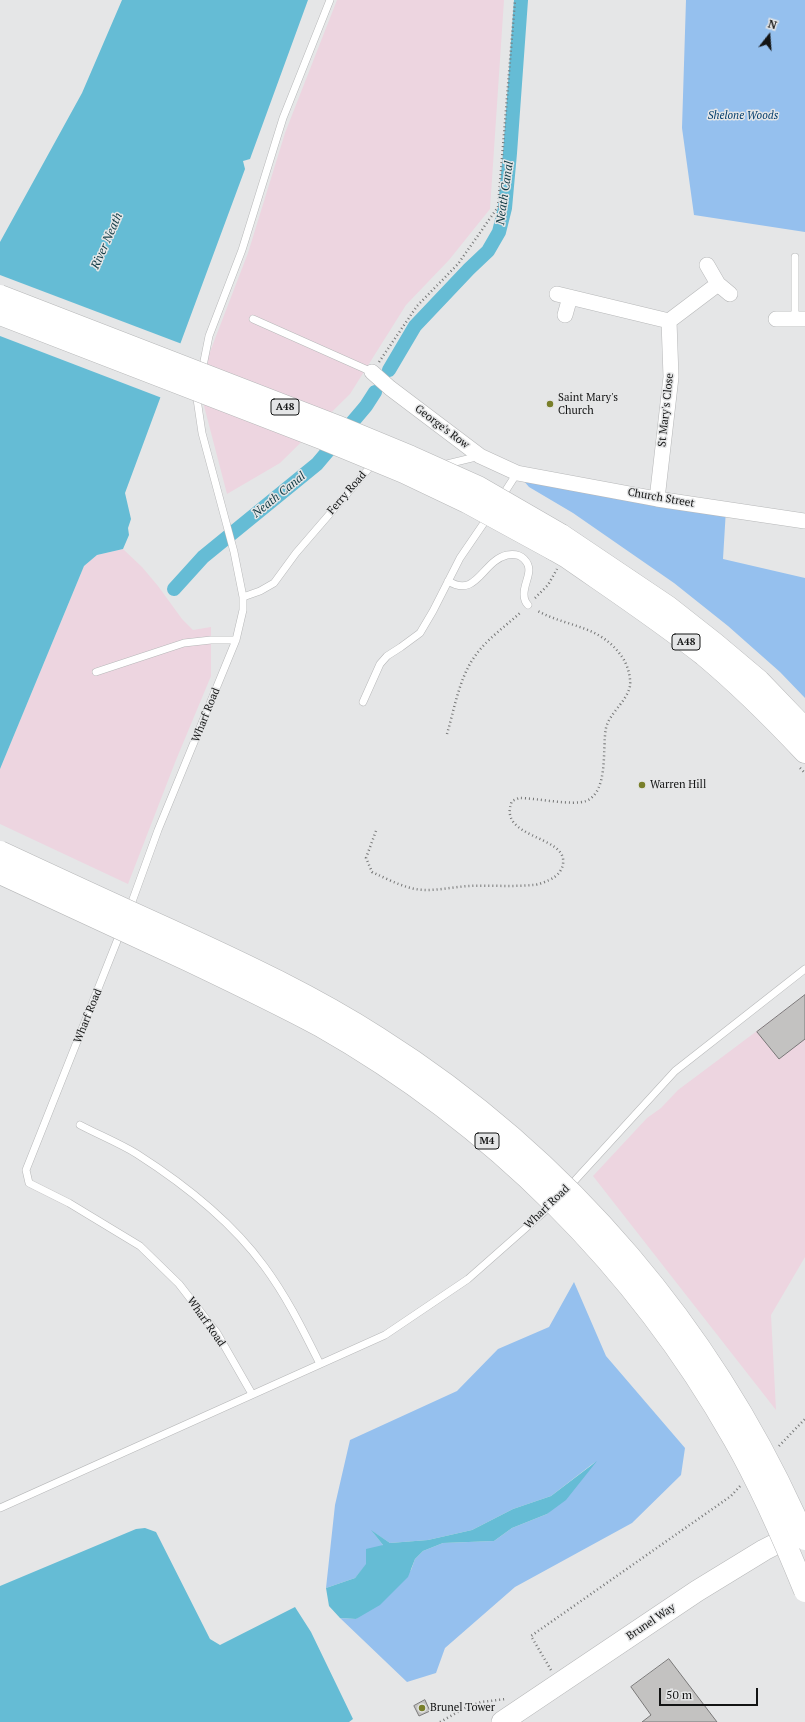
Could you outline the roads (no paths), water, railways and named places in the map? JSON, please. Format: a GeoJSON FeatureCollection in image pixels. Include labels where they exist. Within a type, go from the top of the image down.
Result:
{"type":"FeatureCollection","features":[{"type":"Feature","properties":{"kind":"main road","name":"A48"},"geometry":{"type":"LineString","coordinates":[[0,296],[336,426],[478,487],[557,551],[652,616],[704,656],[752,699],[805,752]]}},
{"type":"Feature","properties":{"kind":"main road","name":"A48"},"geometry":{"type":"LineString","coordinates":[[0,314],[324,439],[404,472],[467,502],[557,551],[668,607],[759,681],[805,729]]}},
{"type":"Feature","properties":{"kind":"main road","name":"M4"},"geometry":{"type":"LineString","coordinates":[[0,852],[213,950],[297,991],[377,1037],[446,1084],[488,1116],[540,1161],[592,1213],[662,1295],[733,1399],[780,1484],[805,1539]]}},
{"type":"Feature","properties":{"kind":"main road","name":"M4"},"geometry":{"type":"LineString","coordinates":[[0,873],[246,988],[320,1026],[422,1090],[451,1111],[511,1162],[568,1216],[613,1266],[663,1329],[700,1381],[735,1440],[765,1497],[805,1591]]}},
{"type":"Feature","properties":{"kind":"street"},"geometry":{"type":"LineString","coordinates":[[707,265],[718,284],[730,294]]}},
{"type":"Feature","properties":{"kind":"street"},"geometry":{"type":"LineString","coordinates":[[565,315],[564,296],[669,321],[718,284]]}},
{"type":"Feature","properties":{"kind":"street"},"geometry":{"type":"LineString","coordinates":[[776,319],[800,319]]}},
{"type":"Feature","properties":{"kind":"street","name":"St Mary's Close"},"geometry":{"type":"LineString","coordinates":[[657,499],[671,377],[669,321]]}},
{"type":"Feature","properties":{"kind":"street","name":"George's Row"},"geometry":{"type":"LineString","coordinates":[[372,372],[390,388],[480,456],[517,473]]}},
{"type":"Feature","properties":{"kind":"street","name":"Church Street"},"geometry":{"type":"LineString","coordinates":[[517,473],[657,499],[805,521]]}},
{"type":"Feature","properties":{"kind":"street","name":"Brunel Way"},"geometry":{"type":"LineString","coordinates":[[502,1722],[697,1591],[764,1550],[805,1529]]}},
{"type":"Feature","properties":{"kind":"lane","name":"Wharf Road"},"geometry":{"type":"LineString","coordinates":[[252,1394],[217,1333],[179,1284],[140,1246],[69,1203],[28,1183],[26,1170],[124,921],[158,830],[236,640],[243,610],[243,597],[234,552],[202,433],[197,399],[209,336],[242,250],[283,118],[330,0]]}},
{"type":"Feature","properties":{"kind":"lane"},"geometry":{"type":"LineString","coordinates":[[795,257],[800,319]]}},
{"type":"Feature","properties":{"kind":"lane"},"geometry":{"type":"LineString","coordinates":[[253,319],[372,372]]}},
{"type":"Feature","properties":{"kind":"lane","name":"Ferry Road"},"geometry":{"type":"LineString","coordinates":[[243,597],[260,591],[274,583],[296,553],[371,466],[389,457],[447,464],[480,456]]}},
{"type":"Feature","properties":{"kind":"lane"},"geometry":{"type":"LineString","coordinates":[[363,702],[380,664],[387,656],[420,633],[460,558],[517,473]]}},
{"type":"Feature","properties":{"kind":"lane"},"geometry":{"type":"LineString","coordinates":[[448,581],[455,585],[465,587],[473,584],[485,569],[500,557],[512,554],[521,556],[528,563],[529,573],[524,593],[524,600],[528,606]]}},
{"type":"Feature","properties":{"kind":"lane"},"geometry":{"type":"LineString","coordinates":[[96,672],[184,643],[211,640],[236,640]]}},
{"type":"Feature","properties":{"kind":"lane","name":"Wharf Road"},"geometry":{"type":"LineString","coordinates":[[0,1508],[385,1335],[468,1279],[560,1196],[675,1071],[805,969]]}},
{"type":"Feature","properties":{"kind":"lane"},"geometry":{"type":"LineString","coordinates":[[80,1125],[136,1154],[196,1196],[221,1218],[264,1265],[300,1321],[320,1364]]}},
{"type":"Feature","properties":{"kind":"water","name":"River Neath"},"geometry":{"type":"Polygon","coordinates":[[[122,0],[308,0],[250,159],[243,161],[245,169],[125,493],[131,519],[128,528],[129,535],[123,549],[97,555],[84,566],[0,769],[0,242],[82,93],[122,0]]]}},
{"type":"Feature","properties":{"kind":"water"},"geometry":{"type":"Polygon","coordinates":[[[597,1461],[566,1500],[547,1514],[512,1528],[494,1541],[443,1543],[423,1551],[415,1559],[408,1577],[380,1605],[356,1619],[340,1618],[329,1606],[326,1588],[355,1578],[366,1564],[366,1549],[383,1545],[371,1530],[390,1543],[428,1540],[472,1530],[513,1509],[551,1496],[597,1461]]]}},
{"type":"Feature","properties":{"kind":"water"},"geometry":{"type":"Polygon","coordinates":[[[145,1528],[156,1532],[210,1639],[220,1645],[295,1607],[311,1632],[353,1719],[349,1722],[0,1722],[0,1586],[136,1529],[145,1528]]]}},
{"type":"Feature","properties":{"kind":"waterway","name":"Neath Canal"},"geometry":{"type":"LineString","coordinates":[[389,370],[415,326],[488,251],[499,232],[505,208],[521,0]]}},
{"type":"Feature","properties":{"kind":"waterway","name":"Neath Canal"},"geometry":{"type":"LineString","coordinates":[[174,589],[203,557],[317,464],[366,406],[375,392]]}},
{"type":"Feature","properties":{"kind":"place","name":"Saint Mary's Church"},"geometry":{"type":"Point","coordinates":[550,404]}},
{"type":"Feature","properties":{"kind":"place","name":"Warren Hill"},"geometry":{"type":"Point","coordinates":[642,785]}},
{"type":"Feature","properties":{"kind":"place","name":"Brunel Tower"},"geometry":{"type":"Point","coordinates":[422,1708]}},
{"type":"Feature","properties":{"kind":"park label","name":"Shelone Woods"},"geometry":{"type":"Point","coordinates":[743,116]}}]}
